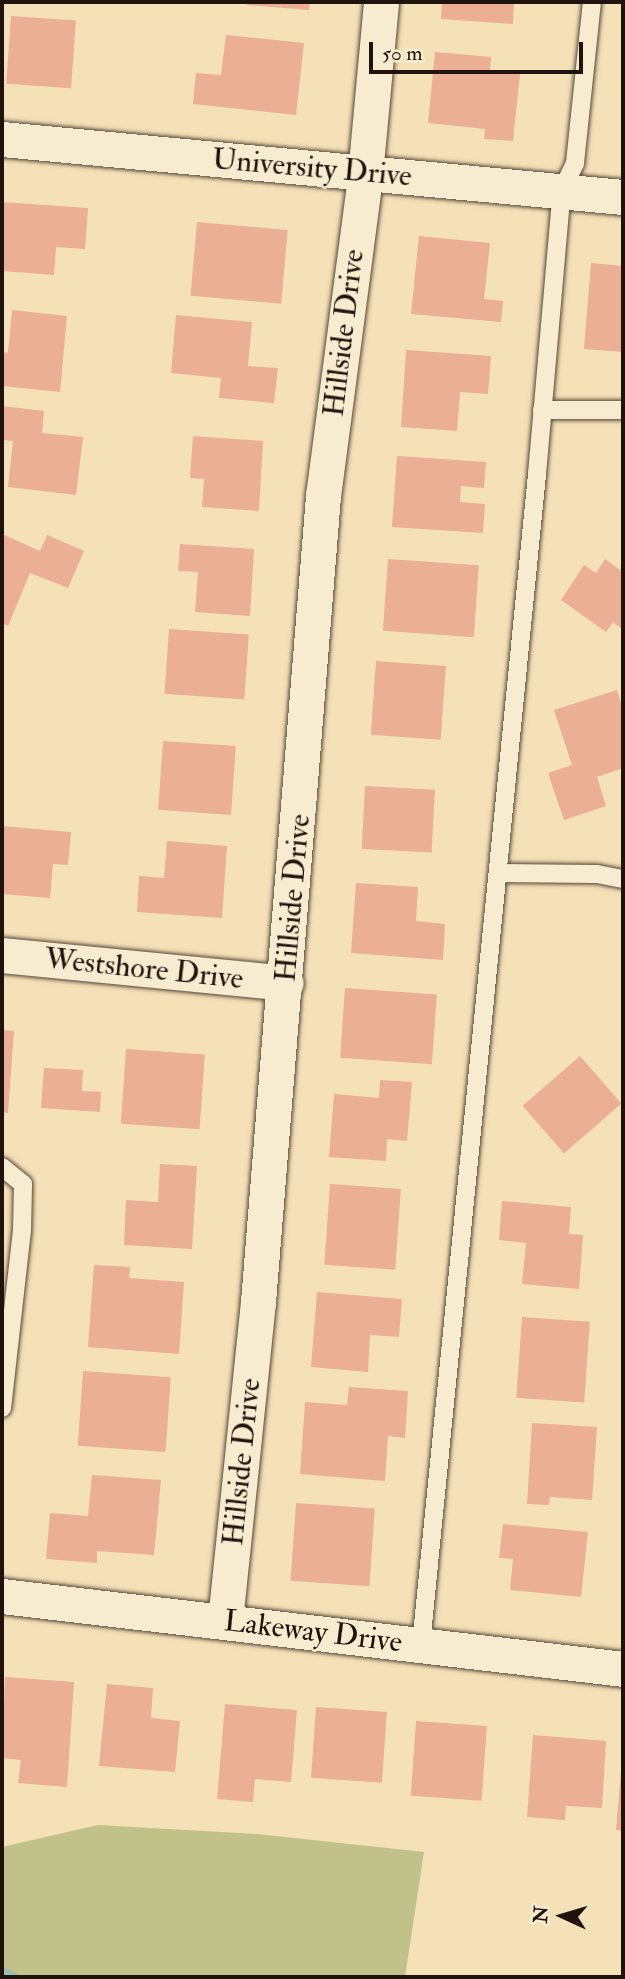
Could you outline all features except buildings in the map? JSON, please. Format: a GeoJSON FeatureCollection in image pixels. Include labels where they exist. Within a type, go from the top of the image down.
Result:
{"type":"FeatureCollection","features":[{"type":"Feature","properties":{"kind":"street","name":"Hillside Drive"},"geometry":{"type":"LineString","coordinates":[[225,1621],[258,1302],[286,983],[323,496],[365,175],[381,2]]}},
{"type":"Feature","properties":{"kind":"street","name":"University Drive"},"geometry":{"type":"LineString","coordinates":[[2,138],[365,175],[623,197]]}},
{"type":"Feature","properties":{"kind":"street","name":"Westshore Drive"},"geometry":{"type":"LineString","coordinates":[[2,955],[286,983]]}},
{"type":"Feature","properties":{"kind":"street","name":"Lakeway Drive"},"geometry":{"type":"LineString","coordinates":[[2,1596],[623,1669]]}},
{"type":"Feature","properties":{"kind":"lane"},"geometry":{"type":"LineString","coordinates":[[421,1645],[498,873],[562,190],[575,163],[592,2]]}},
{"type":"Feature","properties":{"kind":"lane"},"geometry":{"type":"LineString","coordinates":[[542,410],[623,410]]}},
{"type":"Feature","properties":{"kind":"lane"},"geometry":{"type":"LineString","coordinates":[[498,873],[597,874],[623,878]]}},
{"type":"Feature","properties":{"kind":"lane"},"geometry":{"type":"LineString","coordinates":[[2,1167],[23,1184],[22,1230],[2,1408]]}},
{"type":"Feature","properties":{"kind":"green space"},"geometry":{"type":"Polygon","coordinates":[[[98,1825],[257,1834],[424,1852],[405,1977],[2,1977],[2,1847],[98,1825]]]}},
{"type":"Feature","properties":{"kind":"waterway"},"geometry":{"type":"LineString","coordinates":[[2,1971],[14,1977]]}}]}
